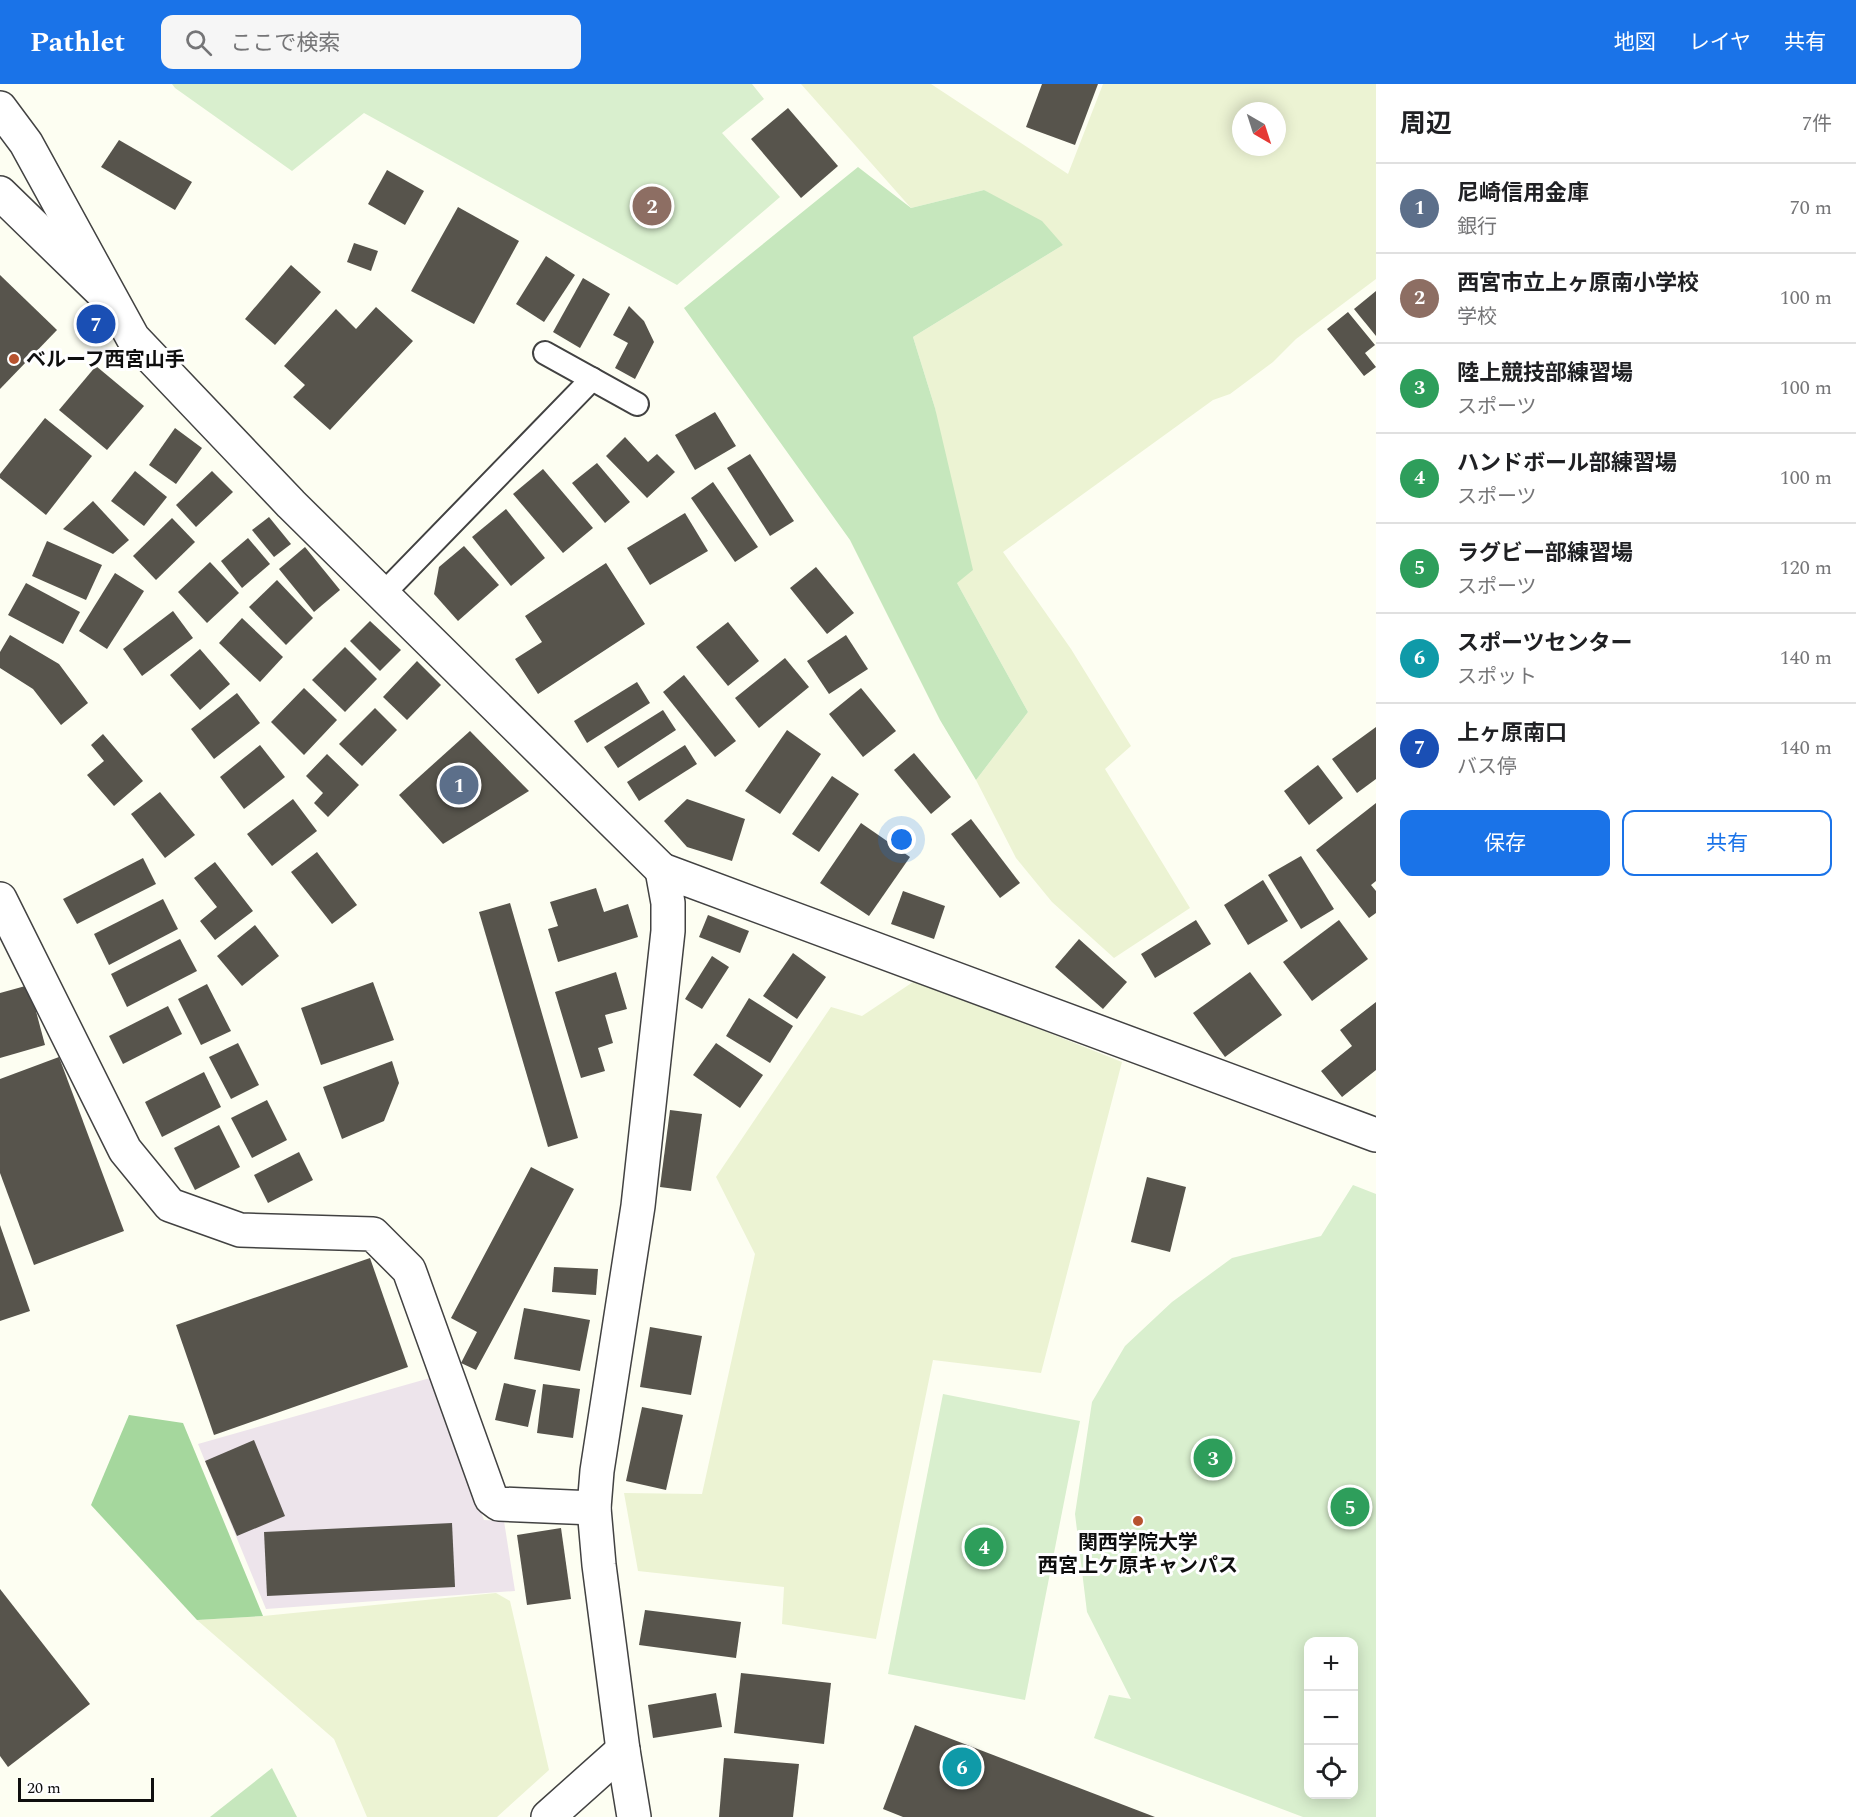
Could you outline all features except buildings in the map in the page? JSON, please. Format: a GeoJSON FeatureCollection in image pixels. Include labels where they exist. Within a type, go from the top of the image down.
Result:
{"type":"FeatureCollection","features":[{"type":"Feature","properties":{"kind":"street"},"geometry":{"type":"LineString","coordinates":[[0,108],[26,144],[133,338],[291,504],[662,870],[1376,1135]]}},
{"type":"Feature","properties":{"kind":"street"},"geometry":{"type":"LineString","coordinates":[[0,193],[116,306]]}},
{"type":"Feature","properties":{"kind":"street"},"geometry":{"type":"LineString","coordinates":[[634,1817],[622,1749],[594,1508],[597,1472],[638,1206],[665,954],[668,903],[662,870]]}},
{"type":"Feature","properties":{"kind":"street"},"geometry":{"type":"LineString","coordinates":[[0,899],[11,945],[125,1150],[171,1205],[240,1230],[373,1234],[409,1270],[491,1498],[499,1504],[594,1508]]}},
{"type":"Feature","properties":{"kind":"street"},"geometry":{"type":"LineString","coordinates":[[548,1817],[622,1749]]}},
{"type":"Feature","properties":{"kind":"lane"},"geometry":{"type":"LineString","coordinates":[[545,353],[637,404]]}},
{"type":"Feature","properties":{"kind":"lane"},"geometry":{"type":"LineString","coordinates":[[383,594],[592,379]]}},
{"type":"Feature","properties":{"kind":"shaded area"},"geometry":{"type":"Polygon","coordinates":[[[430,1378],[484,1520],[504,1521],[515,1591],[266,1609],[198,1444],[430,1378]]]}},
{"type":"Feature","properties":{"kind":"green space"},"geometry":{"type":"Polygon","coordinates":[[[172,84],[752,84],[764,99],[722,133],[780,197],[677,285],[364,113],[292,171],[172,84]]]}},
{"type":"Feature","properties":{"kind":"green space"},"geometry":{"type":"Polygon","coordinates":[[[801,84],[931,84],[1068,174],[1103,84],[1376,84],[1376,279],[1296,339],[1273,362],[1230,394],[1213,400],[1003,552],[1071,649],[1131,746],[1105,769],[1190,908],[1114,958],[1052,902],[1016,858],[976,780],[1028,712],[957,583],[935,408],[913,337],[1063,245],[984,190],[911,208],[801,84]]]}},
{"type":"Feature","properties":{"kind":"green space"},"geometry":{"type":"Polygon","coordinates":[[[858,167],[911,208],[984,190],[1042,221],[1063,245],[913,337],[935,408],[973,570],[957,583],[1028,712],[976,780],[940,720],[850,540],[684,308],[858,167]]]}},
{"type":"Feature","properties":{"kind":"green space"},"geometry":{"type":"Polygon","coordinates":[[[916,980],[1122,1062],[1041,1373],[933,1360],[876,1639],[782,1624],[784,1587],[638,1571],[624,1493],[702,1494],[755,1254],[716,1177],[831,1007],[862,1016],[916,980]]]}},
{"type":"Feature","properties":{"kind":"green space"},"geometry":{"type":"Polygon","coordinates":[[[1353,1185],[1376,1194],[1376,1817],[1303,1817],[1094,1738],[1109,1695],[1131,1699],[1087,1612],[1075,1514],[1092,1402],[1125,1346],[1172,1302],[1232,1258],[1321,1236],[1353,1185]]]}},
{"type":"Feature","properties":{"kind":"green space"},"geometry":{"type":"Polygon","coordinates":[[[943,1394],[1080,1421],[1025,1700],[888,1674],[943,1394]]]}},
{"type":"Feature","properties":{"kind":"green space"},"geometry":{"type":"Polygon","coordinates":[[[129,1415],[183,1423],[263,1616],[197,1620],[91,1505],[129,1415]]]}},
{"type":"Feature","properties":{"kind":"green space"},"geometry":{"type":"Polygon","coordinates":[[[496,1593],[510,1601],[549,1770],[497,1817],[367,1817],[334,1739],[197,1620],[263,1616],[496,1593]]]}},
{"type":"Feature","properties":{"kind":"green space"},"geometry":{"type":"Polygon","coordinates":[[[272,1768],[297,1817],[210,1817],[272,1768]]]}},
{"type":"Feature","properties":{"kind":"place","name":"西宮市立上ヶ原南小学校"},"geometry":{"type":"Point","coordinates":[652,206]}},
{"type":"Feature","properties":{"kind":"place","name":"上ヶ原南口"},"geometry":{"type":"Point","coordinates":[96,324]}},
{"type":"Feature","properties":{"kind":"place","name":"ベルーフ西宮山手"},"geometry":{"type":"Point","coordinates":[14,359]}},
{"type":"Feature","properties":{"kind":"place","name":"尼崎信用金庫"},"geometry":{"type":"Point","coordinates":[459,785]}},
{"type":"Feature","properties":{"kind":"place","name":"陸上競技部練習場"},"geometry":{"type":"Point","coordinates":[1213,1458]}},
{"type":"Feature","properties":{"kind":"place","name":"ラグビー部練習場"},"geometry":{"type":"Point","coordinates":[1350,1507]}},
{"type":"Feature","properties":{"kind":"place","name":"関西学院大学 西宮上ケ原キャンパス"},"geometry":{"type":"Point","coordinates":[1138,1521]}},
{"type":"Feature","properties":{"kind":"place","name":"ハンドボール部練習場"},"geometry":{"type":"Point","coordinates":[984,1547]}},
{"type":"Feature","properties":{"kind":"place","name":"スポーツセンター"},"geometry":{"type":"Point","coordinates":[962,1767]}}]}
